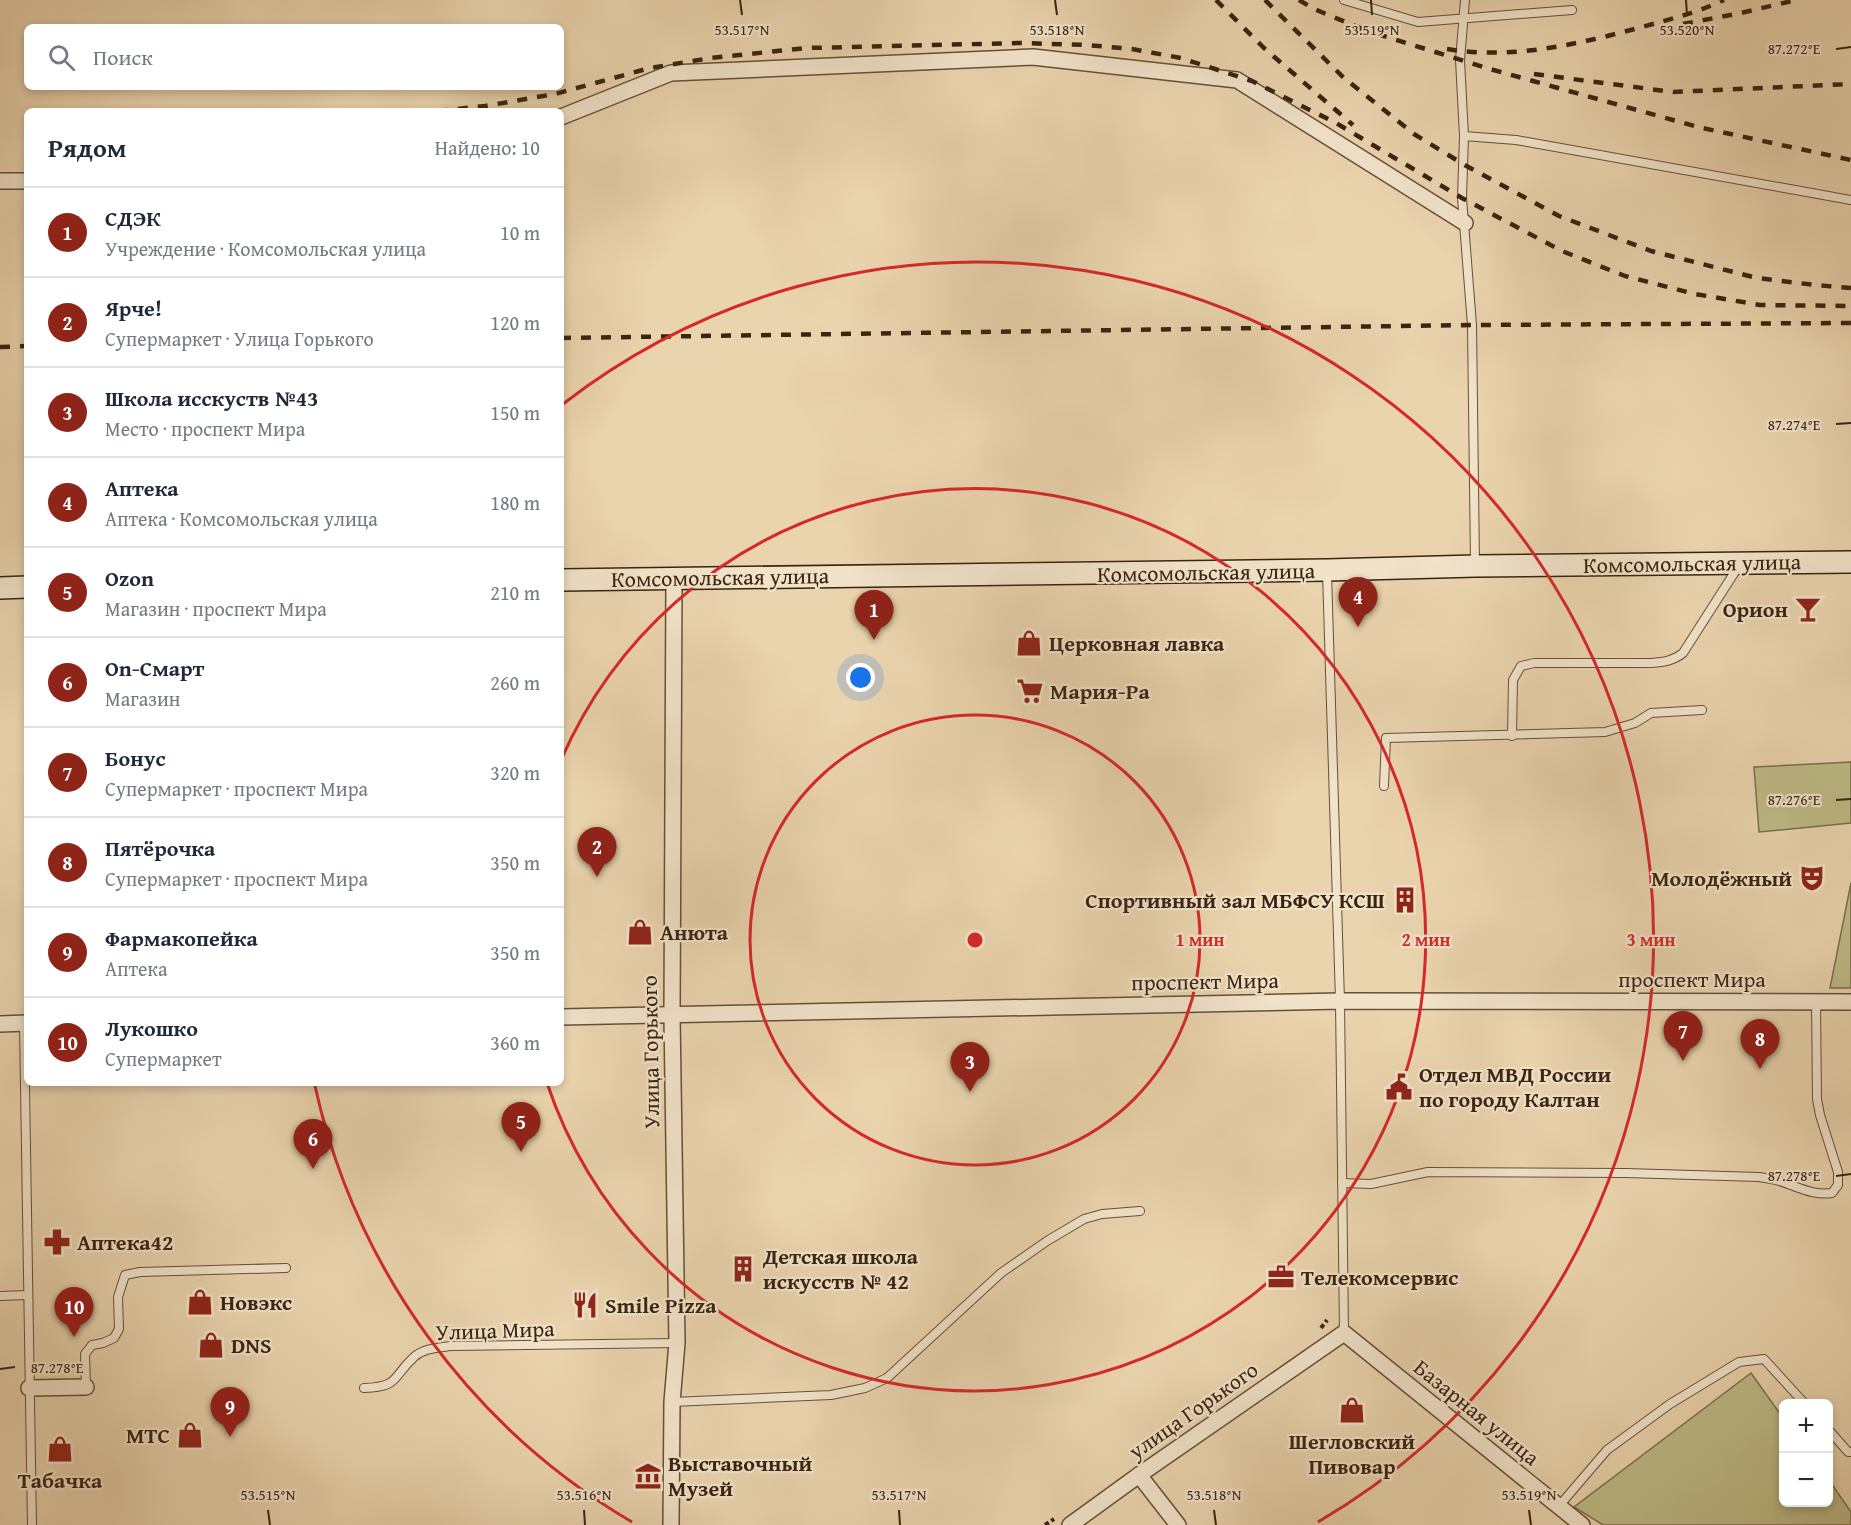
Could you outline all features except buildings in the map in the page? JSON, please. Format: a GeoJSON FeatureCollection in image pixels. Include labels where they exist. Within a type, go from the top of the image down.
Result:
{"type":"FeatureCollection","features":[{"type":"Feature","properties":{"kind":"street"},"geometry":{"type":"LineString","coordinates":[[564,116],[671,73],[1033,57],[1237,80],[1465,222]]}},
{"type":"Feature","properties":{"kind":"street"},"geometry":{"type":"LineString","coordinates":[[0,181],[24,181]]}},
{"type":"Feature","properties":{"kind":"street","name":"Комсомольская улица"},"geometry":{"type":"LineString","coordinates":[[564,580],[1851,562]]}},
{"type":"Feature","properties":{"kind":"street","name":"Улица Горького"},"geometry":{"type":"LineString","coordinates":[[671,1525],[672,1402],[677,1344],[672,1016],[674,578]]}},
{"type":"Feature","properties":{"kind":"street"},"geometry":{"type":"LineString","coordinates":[[0,588],[24,587]]}},
{"type":"Feature","properties":{"kind":"street","name":"проспект Мира"},"geometry":{"type":"LineString","coordinates":[[564,1017],[1340,1000],[1851,1002]]}},
{"type":"Feature","properties":{"kind":"street"},"geometry":{"type":"LineString","coordinates":[[0,1024],[24,1023]]}},
{"type":"Feature","properties":{"kind":"street","name":"улица Горького"},"geometry":{"type":"LineString","coordinates":[[1070,1525],[1138,1475],[1344,1333]]}},
{"type":"Feature","properties":{"kind":"street","name":"Базарная улица"},"geometry":{"type":"LineString","coordinates":[[1344,1333],[1582,1525]]}},
{"type":"Feature","properties":{"kind":"street"},"geometry":{"type":"LineString","coordinates":[[29,1388],[86,1387]]}},
{"type":"Feature","properties":{"kind":"street"},"geometry":{"type":"LineString","coordinates":[[1138,1475],[1178,1525]]}},
{"type":"Feature","properties":{"kind":"lane"},"geometry":{"type":"LineString","coordinates":[[1344,0],[1418,22],[1572,10]]}},
{"type":"Feature","properties":{"kind":"lane"},"geometry":{"type":"LineString","coordinates":[[1465,0],[1460,60],[1464,136],[1462,198],[1472,326],[1474,566]]}},
{"type":"Feature","properties":{"kind":"lane"},"geometry":{"type":"LineString","coordinates":[[1464,136],[1516,140],[1851,200]]}},
{"type":"Feature","properties":{"kind":"lane"},"geometry":{"type":"LineString","coordinates":[[1512,736],[1513,680],[1521,666],[1534,663],[1651,663],[1675,659],[1683,653],[1740,563]]}},
{"type":"Feature","properties":{"kind":"lane"},"geometry":{"type":"LineString","coordinates":[[1327,570],[1340,1000],[1344,1333]]}},
{"type":"Feature","properties":{"kind":"lane"},"geometry":{"type":"LineString","coordinates":[[1384,786],[1386,738],[1605,732],[1635,723],[1652,713],[1701,710]]}},
{"type":"Feature","properties":{"kind":"lane"},"geometry":{"type":"LineString","coordinates":[[1342,1182],[1371,1184],[1428,1172],[1626,1173],[1759,1177],[1780,1181],[1820,1195],[1832,1193],[1838,1185],[1838,1172],[1820,1116],[1817,1099],[1816,1002]]}},
{"type":"Feature","properties":{"kind":"lane"},"geometry":{"type":"LineString","coordinates":[[26,1086],[32,1525]]}},
{"type":"Feature","properties":{"kind":"lane"},"geometry":{"type":"LineString","coordinates":[[672,1402],[831,1395],[865,1388],[887,1378],[1001,1273],[1069,1227],[1084,1219],[1102,1214],[1140,1211]]}},
{"type":"Feature","properties":{"kind":"lane"},"geometry":{"type":"LineString","coordinates":[[86,1387],[85,1354],[92,1345],[114,1338],[118,1329],[118,1296],[125,1275],[140,1272],[286,1268]]}},
{"type":"Feature","properties":{"kind":"lane"},"geometry":{"type":"LineString","coordinates":[[0,1296],[28,1295]]}},
{"type":"Feature","properties":{"kind":"lane","name":"Улица Мира"},"geometry":{"type":"LineString","coordinates":[[364,1388],[388,1384],[398,1377],[415,1356],[429,1349],[450,1346],[677,1344]]}},
{"type":"Feature","properties":{"kind":"lane"},"geometry":{"type":"LineString","coordinates":[[1558,1506],[1608,1450],[1670,1404],[1739,1362],[1764,1359],[1800,1399]]}},
{"type":"Feature","properties":{"kind":"lane"},"geometry":{"type":"LineString","coordinates":[[1833,1436],[1848,1452],[1851,1452]]}},
{"type":"Feature","properties":{"kind":"shaded area"},"geometry":{"type":"Polygon","coordinates":[[[1851,762],[1851,823],[1759,832],[1754,767],[1851,762]]]}},
{"type":"Feature","properties":{"kind":"shaded area"},"geometry":{"type":"Polygon","coordinates":[[[1851,883],[1851,988],[1830,988],[1851,883]]]}},
{"type":"Feature","properties":{"kind":"shaded area"},"geometry":{"type":"Polygon","coordinates":[[[1751,1373],[1779,1412],[1779,1507],[1833,1507],[1833,1486],[1851,1512],[1851,1525],[1603,1525],[1574,1507],[1751,1373]]]}},
{"type":"Feature","properties":{"kind":"railway"},"geometry":{"type":"LineString","coordinates":[[1216,0],[1264,48],[1353,125]]}},
{"type":"Feature","properties":{"kind":"railway"},"geometry":{"type":"LineString","coordinates":[[1265,0],[1344,78],[1414,134],[1463,164],[1559,216],[1651,251],[1757,278],[1851,288]]}},
{"type":"Feature","properties":{"kind":"railway"},"geometry":{"type":"LineString","coordinates":[[1299,0],[1314,9],[1365,30]]}},
{"type":"Feature","properties":{"kind":"railway"},"geometry":{"type":"LineString","coordinates":[[1447,49],[1496,53],[1570,44],[1673,18],[1724,0]]}},
{"type":"Feature","properties":{"kind":"railway"},"geometry":{"type":"LineString","coordinates":[[1683,24],[1796,0]]}},
{"type":"Feature","properties":{"kind":"railway"},"geometry":{"type":"LineString","coordinates":[[1358,28],[1490,69],[1698,127],[1851,160]]}},
{"type":"Feature","properties":{"kind":"railway"},"geometry":{"type":"LineString","coordinates":[[466,108],[555,94],[650,68],[711,58],[806,48],[1020,43],[1132,49],[1181,58],[1252,81],[1336,123],[1462,198],[1562,251],[1625,276],[1695,294],[1760,305],[1851,306]]}},
{"type":"Feature","properties":{"kind":"railway"},"geometry":{"type":"LineString","coordinates":[[1534,74],[1673,92],[1851,84]]}},
{"type":"Feature","properties":{"kind":"railway"},"geometry":{"type":"LineString","coordinates":[[564,338],[1472,325],[1851,323]]}},
{"type":"Feature","properties":{"kind":"railway"},"geometry":{"type":"LineString","coordinates":[[0,347],[24,346]]}},
{"type":"Feature","properties":{"kind":"place","name":"Орион"},"geometry":{"type":"Point","coordinates":[1808,609]}},
{"type":"Feature","properties":{"kind":"place","name":"Аптека"},"geometry":{"type":"Point","coordinates":[1358,627]}},
{"type":"Feature","properties":{"kind":"place","name":"СДЭК"},"geometry":{"type":"Point","coordinates":[874,640]}},
{"type":"Feature","properties":{"kind":"place","name":"Церковная лавка"},"geometry":{"type":"Point","coordinates":[1029,643]}},
{"type":"Feature","properties":{"kind":"place","name":"Мария-Ра"},"geometry":{"type":"Point","coordinates":[1030,691]}},
{"type":"Feature","properties":{"kind":"place","name":"Ярче!"},"geometry":{"type":"Point","coordinates":[597,877]}},
{"type":"Feature","properties":{"kind":"place","name":"Молодёжный"},"geometry":{"type":"Point","coordinates":[1812,878]}},
{"type":"Feature","properties":{"kind":"place","name":"Спортивный зал МБФСУ КСШ"},"geometry":{"type":"Point","coordinates":[1405,900]}},
{"type":"Feature","properties":{"kind":"place","name":"Анюта"},"geometry":{"type":"Point","coordinates":[640,932]}},
{"type":"Feature","properties":{"kind":"place","name":"Бонус"},"geometry":{"type":"Point","coordinates":[1683,1061]}},
{"type":"Feature","properties":{"kind":"place","name":"Пятёрочка"},"geometry":{"type":"Point","coordinates":[1760,1069]}},
{"type":"Feature","properties":{"kind":"place","name":"Отдел МВД России по городу Калтан"},"geometry":{"type":"Point","coordinates":[1399,1087]}},
{"type":"Feature","properties":{"kind":"place","name":"Школа исскуств №43"},"geometry":{"type":"Point","coordinates":[970,1092]}},
{"type":"Feature","properties":{"kind":"place","name":"Ozon"},"geometry":{"type":"Point","coordinates":[521,1152]}},
{"type":"Feature","properties":{"kind":"place","name":"On-Смарт"},"geometry":{"type":"Point","coordinates":[313,1169]}},
{"type":"Feature","properties":{"kind":"place","name":"Аптека42"},"geometry":{"type":"Point","coordinates":[57,1242]}},
{"type":"Feature","properties":{"kind":"place","name":"Детская школа искусств № 42"},"geometry":{"type":"Point","coordinates":[743,1269]}},
{"type":"Feature","properties":{"kind":"place","name":"Телекомсервис"},"geometry":{"type":"Point","coordinates":[1281,1277]}},
{"type":"Feature","properties":{"kind":"place","name":"Новэкс"},"geometry":{"type":"Point","coordinates":[200,1302]}},
{"type":"Feature","properties":{"kind":"place","name":"Smile Pizza"},"geometry":{"type":"Point","coordinates":[585,1305]}},
{"type":"Feature","properties":{"kind":"place","name":"Лукошко"},"geometry":{"type":"Point","coordinates":[74,1337]}},
{"type":"Feature","properties":{"kind":"place","name":"DNS"},"geometry":{"type":"Point","coordinates":[211,1345]}},
{"type":"Feature","properties":{"kind":"place","name":"Шегловский Пивовар"},"geometry":{"type":"Point","coordinates":[1352,1410]}},
{"type":"Feature","properties":{"kind":"place","name":"МТС"},"geometry":{"type":"Point","coordinates":[190,1435]}},
{"type":"Feature","properties":{"kind":"place","name":"Фармакопейка"},"geometry":{"type":"Point","coordinates":[230,1437]}},
{"type":"Feature","properties":{"kind":"place","name":"Табачка"},"geometry":{"type":"Point","coordinates":[60,1449]}},
{"type":"Feature","properties":{"kind":"place","name":"Выставочный Музей"},"geometry":{"type":"Point","coordinates":[648,1476]}}]}
